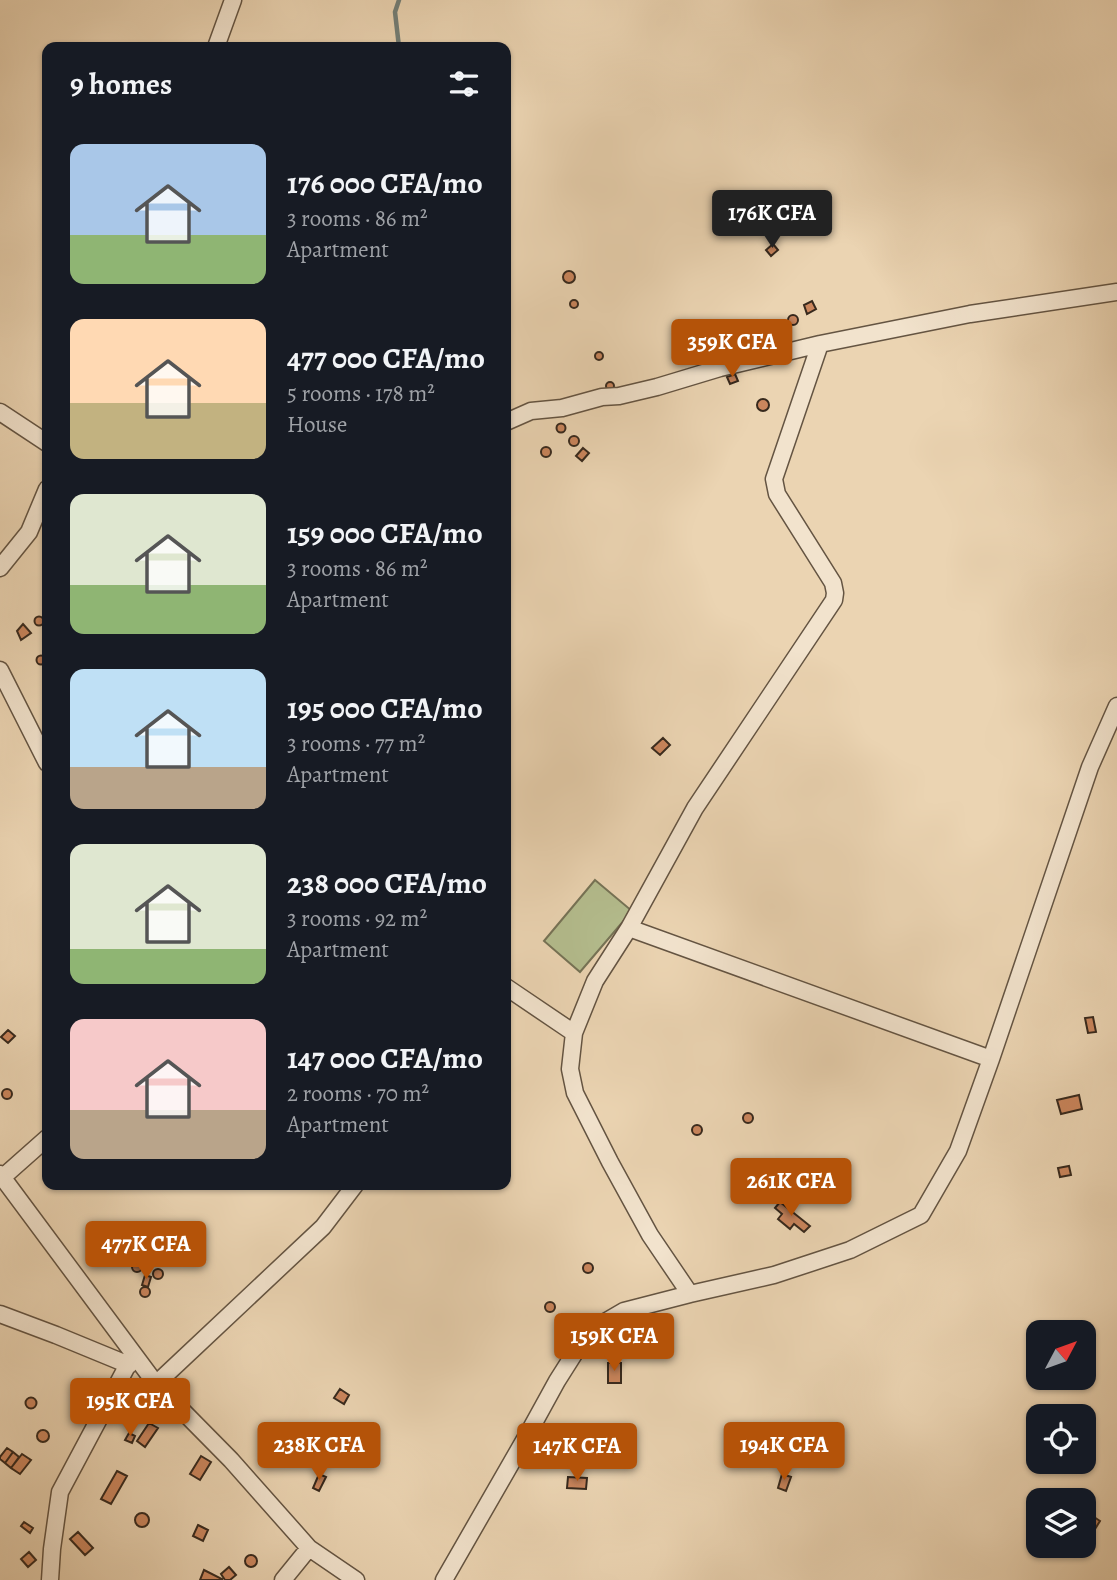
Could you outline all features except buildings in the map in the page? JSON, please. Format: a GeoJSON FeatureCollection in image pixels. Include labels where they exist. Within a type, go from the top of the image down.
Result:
{"type":"FeatureCollection","features":[{"type":"Feature","properties":{"kind":"street"},"geometry":{"type":"LineString","coordinates":[[218,42],[233,0]]}},
{"type":"Feature","properties":{"kind":"street"},"geometry":{"type":"LineString","coordinates":[[511,420],[531,411],[562,408],[602,397],[619,396],[820,344],[970,314],[1117,292]]}},
{"type":"Feature","properties":{"kind":"street"},"geometry":{"type":"LineString","coordinates":[[690,1294],[650,1236],[610,1162],[575,1093],[570,1069],[575,1033],[595,981],[629,928],[695,808],[834,600],[833,583],[777,494],[774,479],[820,344]]}},
{"type":"Feature","properties":{"kind":"street"},"geometry":{"type":"LineString","coordinates":[[0,412],[42,440]]}},
{"type":"Feature","properties":{"kind":"street"},"geometry":{"type":"LineString","coordinates":[[0,568],[29,532],[42,501]]}},
{"type":"Feature","properties":{"kind":"street"},"geometry":{"type":"LineString","coordinates":[[0,670],[42,753]]}},
{"type":"Feature","properties":{"kind":"street"},"geometry":{"type":"LineString","coordinates":[[444,1580],[556,1381],[588,1332],[624,1311],[774,1275],[850,1250],[921,1215],[958,1151],[1090,767],[1117,706]]}},
{"type":"Feature","properties":{"kind":"street"},"geometry":{"type":"LineString","coordinates":[[629,928],[991,1059]]}},
{"type":"Feature","properties":{"kind":"street"},"geometry":{"type":"LineString","coordinates":[[511,990],[575,1033]]}},
{"type":"Feature","properties":{"kind":"street"},"geometry":{"type":"LineString","coordinates":[[42,1142],[1,1175],[131,1360],[231,1460],[309,1548],[356,1580]]}},
{"type":"Feature","properties":{"kind":"street"},"geometry":{"type":"LineString","coordinates":[[156,1384],[323,1227],[351,1190]]}},
{"type":"Feature","properties":{"kind":"street"},"geometry":{"type":"LineString","coordinates":[[0,1314],[131,1360]]}},
{"type":"Feature","properties":{"kind":"street"},"geometry":{"type":"LineString","coordinates":[[50,1580],[60,1492],[131,1360]]}},
{"type":"Feature","properties":{"kind":"street"},"geometry":{"type":"LineString","coordinates":[[283,1580],[309,1548]]}},
{"type":"Feature","properties":{"kind":"green space"},"geometry":{"type":"Polygon","coordinates":[[[595,880],[632,911],[580,972],[544,941],[595,880]]]}},
{"type":"Feature","properties":{"kind":"waterway"},"geometry":{"type":"LineString","coordinates":[[398,42],[395,12],[399,0]]}}]}
